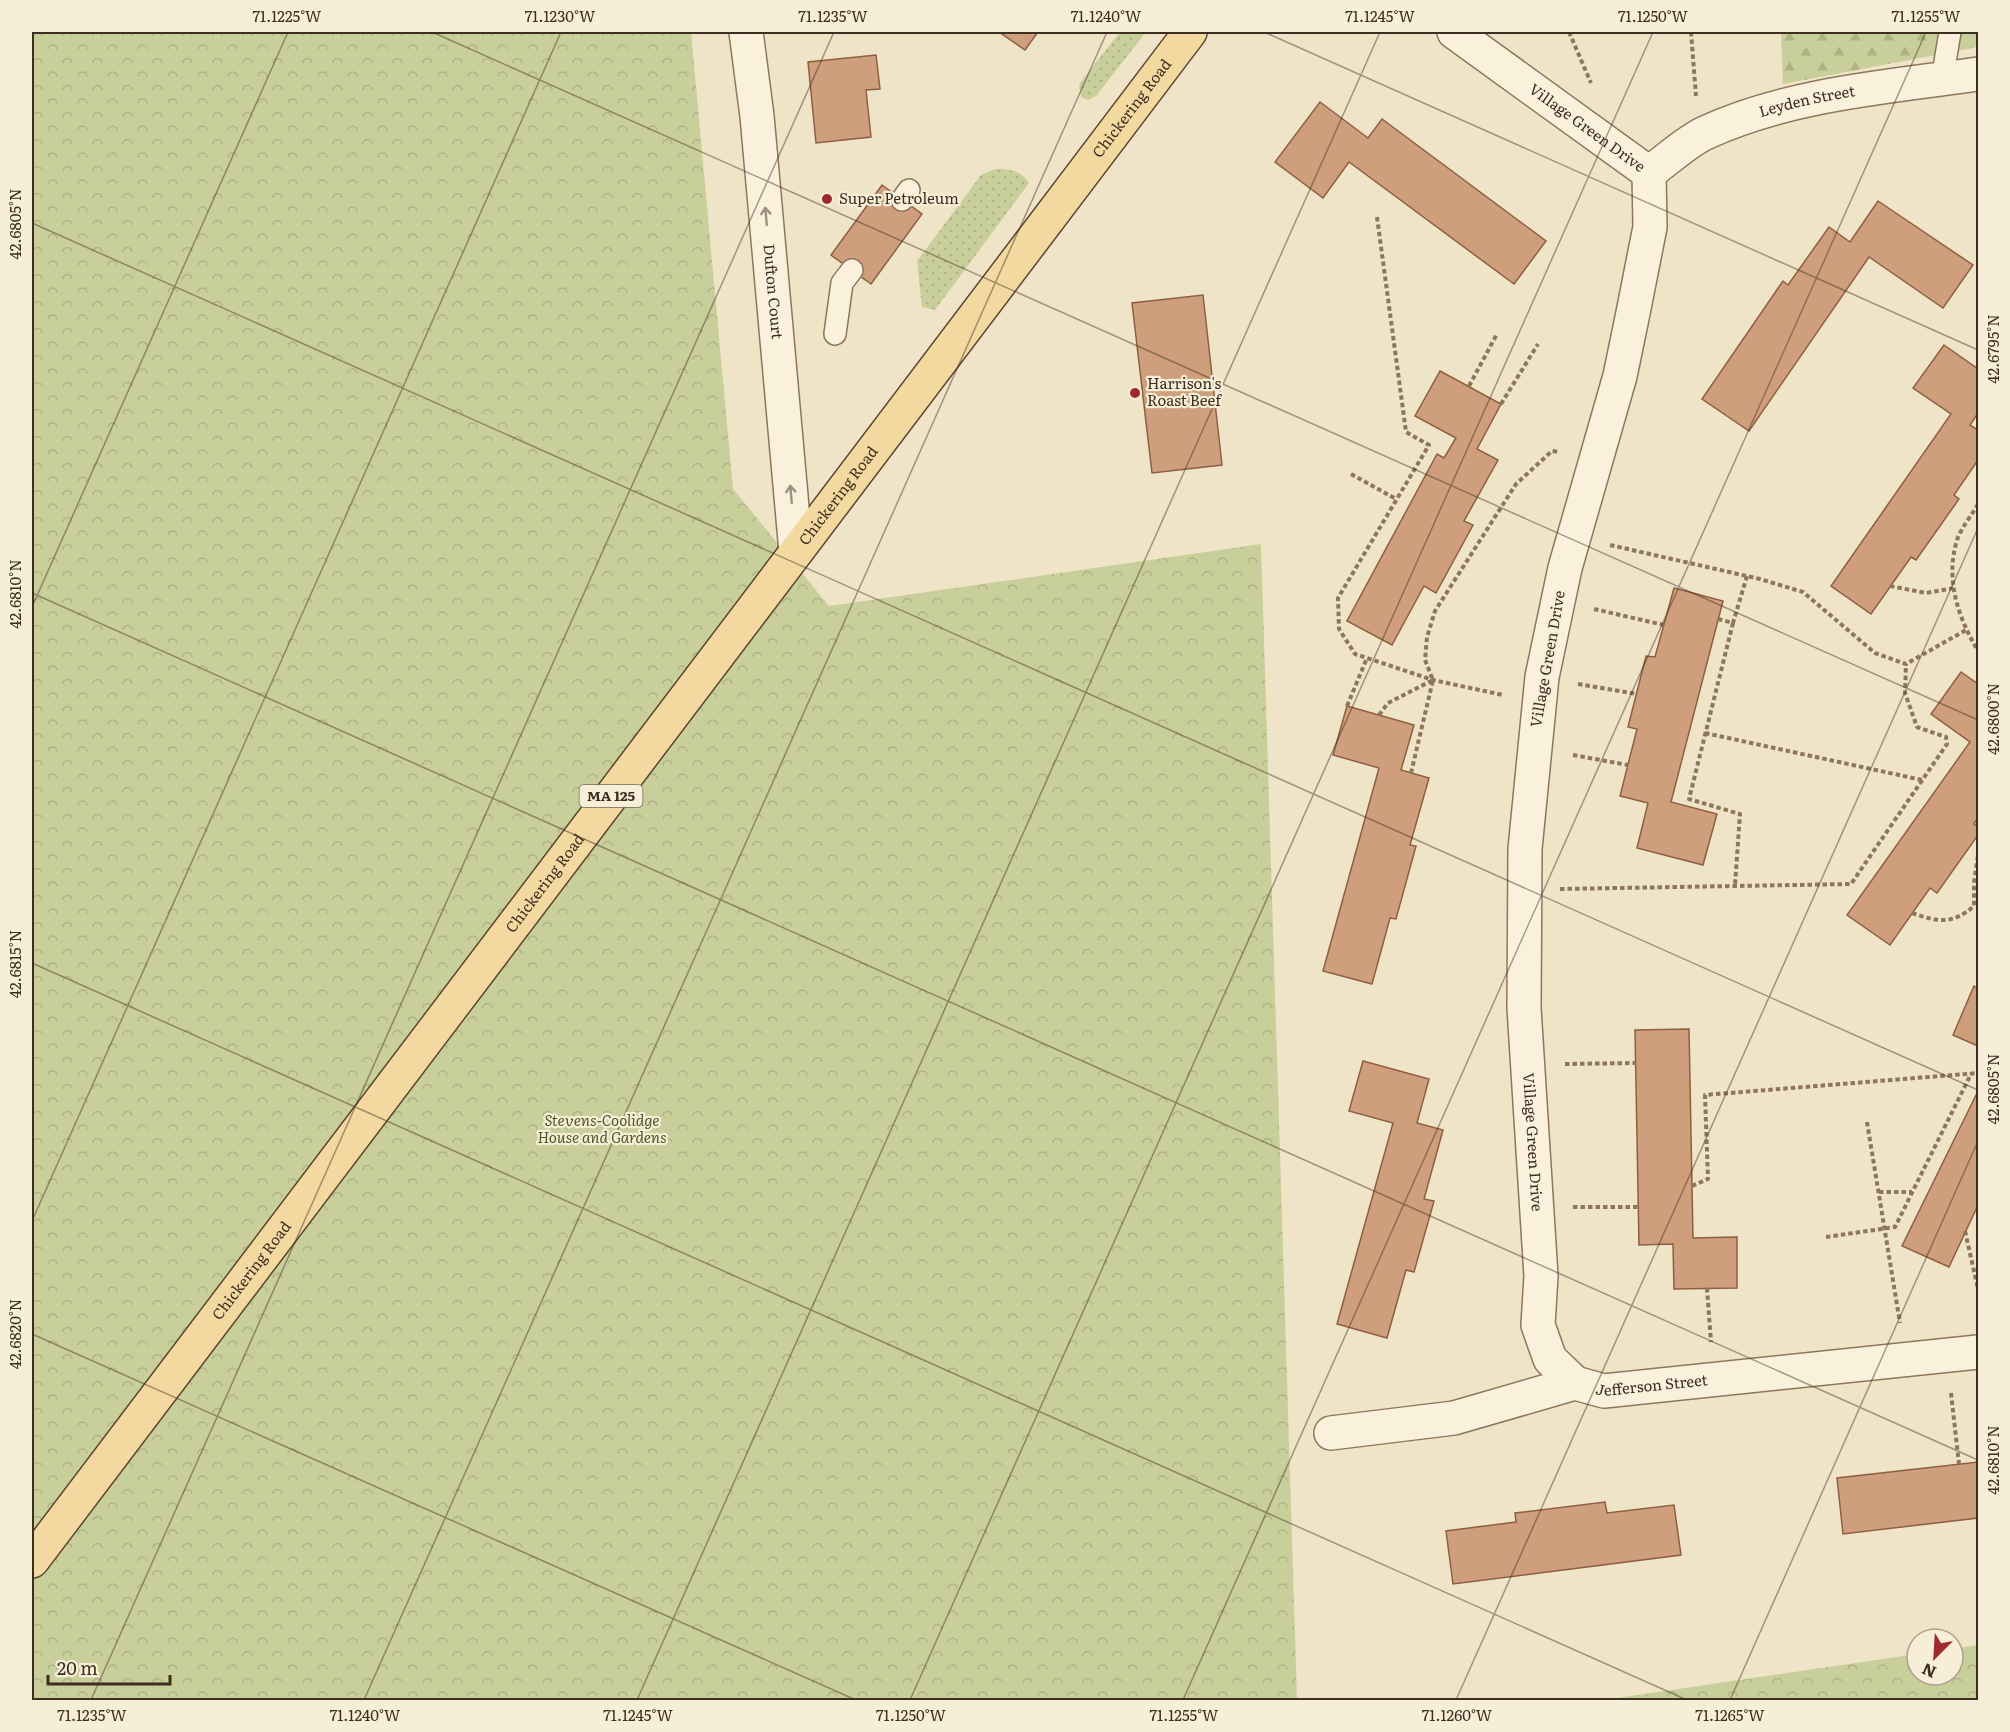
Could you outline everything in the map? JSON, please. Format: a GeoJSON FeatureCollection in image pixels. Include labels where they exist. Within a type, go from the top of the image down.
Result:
{"type":"FeatureCollection","features":[{"type":"Feature","properties":{"kind":"main road","name":"Chickering Road"},"geometry":{"type":"LineString","coordinates":[[32,1561],[1190,32]]}},
{"type":"Feature","properties":{"kind":"street","name":"Dufton Court"},"geometry":{"type":"LineString","coordinates":[[746,32],[757,116],[796,552]]}},
{"type":"Feature","properties":{"kind":"street","name":"Village Green Drive"},"geometry":{"type":"LineString","coordinates":[[1454,32],[1649,173],[1650,227],[1620,376],[1557,601],[1541,690],[1533,748],[1524,889],[1524,1008],[1541,1276],[1538,1325],[1550,1359],[1575,1383]]}},
{"type":"Feature","properties":{"kind":"street","name":"Leyden Street"},"geometry":{"type":"LineString","coordinates":[[1649,173],[1704,134],[1759,114],[1833,96],[1978,74]]}},
{"type":"Feature","properties":{"kind":"street","name":"Jefferson Street"},"geometry":{"type":"LineString","coordinates":[[1331,1433],[1454,1419],[1575,1383],[1604,1391],[1978,1352]]}},
{"type":"Feature","properties":{"kind":"lane"},"geometry":{"type":"LineString","coordinates":[[1942,80],[1950,32]]}},
{"type":"Feature","properties":{"kind":"lane"},"geometry":{"type":"LineString","coordinates":[[835,334],[842,284],[852,270]]}},
{"type":"Feature","properties":{"kind":"path"},"geometry":{"type":"LineString","coordinates":[[1569,32],[1592,87]]}},
{"type":"Feature","properties":{"kind":"path"},"geometry":{"type":"LineString","coordinates":[[1691,32],[1696,96]]}},
{"type":"Feature","properties":{"kind":"path"},"geometry":{"type":"LineString","coordinates":[[1377,217],[1406,432],[1429,446],[1338,598],[1339,629],[1355,654],[1433,680],[1541,690],[1637,694]]}},
{"type":"Feature","properties":{"kind":"path"},"geometry":{"type":"LineString","coordinates":[[1469,386],[1497,334]]}},
{"type":"Feature","properties":{"kind":"path"},"geometry":{"type":"LineString","coordinates":[[1501,404],[1538,344]]}},
{"type":"Feature","properties":{"kind":"path"},"geometry":{"type":"LineString","coordinates":[[1411,773],[1433,680],[1425,660],[1427,637],[1435,611],[1516,484],[1552,451],[1596,460]]}},
{"type":"Feature","properties":{"kind":"path"},"geometry":{"type":"LineString","coordinates":[[1351,474],[1396,499]]}},
{"type":"Feature","properties":{"kind":"path"},"geometry":{"type":"LineString","coordinates":[[1978,504],[1958,540],[1952,579],[1960,620],[1978,651]]}},
{"type":"Feature","properties":{"kind":"path"},"geometry":{"type":"LineString","coordinates":[[1574,538],[1747,576],[1803,592],[1875,653],[1906,664],[1966,630]]}},
{"type":"Feature","properties":{"kind":"path"},"geometry":{"type":"LineString","coordinates":[[1735,885],[1740,814],[1689,799],[1733,622],[1747,576]]}},
{"type":"Feature","properties":{"kind":"path"},"geometry":{"type":"LineString","coordinates":[[1890,586],[1926,593],[1954,588]]}},
{"type":"Feature","properties":{"kind":"path"},"geometry":{"type":"LineString","coordinates":[[1557,601],[1664,625]]}},
{"type":"Feature","properties":{"kind":"path"},"geometry":{"type":"LineString","coordinates":[[1718,619],[1733,622]]}},
{"type":"Feature","properties":{"kind":"path"},"geometry":{"type":"LineString","coordinates":[[1347,706],[1366,658]]}},
{"type":"Feature","properties":{"kind":"path"},"geometry":{"type":"LineString","coordinates":[[1524,889],[1851,884],[1947,744],[1946,737],[1917,727],[1905,693],[1906,664]]}},
{"type":"Feature","properties":{"kind":"path"},"geometry":{"type":"LineString","coordinates":[[1378,715],[1388,703],[1433,680]]}},
{"type":"Feature","properties":{"kind":"path"},"geometry":{"type":"LineString","coordinates":[[1705,733],[1922,780]]}},
{"type":"Feature","properties":{"kind":"path"},"geometry":{"type":"LineString","coordinates":[[1533,748],[1628,765]]}},
{"type":"Feature","properties":{"kind":"path"},"geometry":{"type":"LineString","coordinates":[[1912,913],[1935,921],[1961,918],[1974,906],[1978,855]]}},
{"type":"Feature","properties":{"kind":"path"},"geometry":{"type":"LineString","coordinates":[[1527,1064],[1636,1063]]}},
{"type":"Feature","properties":{"kind":"path"},"geometry":{"type":"LineString","coordinates":[[1692,1186],[1708,1179],[1705,1095],[1978,1073]]}},
{"type":"Feature","properties":{"kind":"path"},"geometry":{"type":"LineString","coordinates":[[1826,1237],[1895,1227],[1971,1074]]}},
{"type":"Feature","properties":{"kind":"path"},"geometry":{"type":"LineString","coordinates":[[1868,1122],[1906,1360]]}},
{"type":"Feature","properties":{"kind":"path"},"geometry":{"type":"LineString","coordinates":[[1879,1192],[1912,1192]]}},
{"type":"Feature","properties":{"kind":"path"},"geometry":{"type":"LineString","coordinates":[[1538,1207],[1639,1207]]}},
{"type":"Feature","properties":{"kind":"path"},"geometry":{"type":"LineString","coordinates":[[1965,1231],[1978,1289]]}},
{"type":"Feature","properties":{"kind":"path"},"geometry":{"type":"LineString","coordinates":[[1707,1288],[1713,1381]]}},
{"type":"Feature","properties":{"kind":"path"},"geometry":{"type":"LineString","coordinates":[[1946,1356],[1959,1464]]}},
{"type":"Feature","properties":{"kind":"green space","name":"Stevens-Coolidge House and Gardens"},"geometry":{"type":"Polygon","coordinates":[[[32,32],[691,32],[733,489],[829,606],[1261,544],[1297,1700],[32,1700],[32,32]]]}},
{"type":"Feature","properties":{"kind":"green space"},"geometry":{"type":"Polygon","coordinates":[[[1120,32],[1146,32],[1096,96],[1088,100],[1081,97],[1079,84],[1120,32]]]}},
{"type":"Feature","properties":{"kind":"green space"},"geometry":{"type":"Polygon","coordinates":[[[1781,32],[1978,32],[1978,47],[1783,84],[1781,32]]]}},
{"type":"Feature","properties":{"kind":"green space"},"geometry":{"type":"Polygon","coordinates":[[[995,169],[1014,171],[1022,175],[1029,183],[935,310],[922,307],[917,261],[981,175],[995,169]]]}},
{"type":"Feature","properties":{"kind":"green space"},"geometry":{"type":"Polygon","coordinates":[[[1978,1645],[1978,1700],[1603,1700],[1905,1656],[1905,1687],[1965,1687],[1965,1647],[1978,1645]]]}},
{"type":"Feature","properties":{"kind":"building"},"geometry":{"type":"Polygon","coordinates":[[[999,32],[1038,32],[1025,50],[999,32]]]}},
{"type":"Feature","properties":{"kind":"building"},"geometry":{"type":"Polygon","coordinates":[[[876,55],[880,89],[866,90],[871,137],[816,143],[808,62],[876,55]]]}},
{"type":"Feature","properties":{"kind":"building"},"geometry":{"type":"Polygon","coordinates":[[[1320,102],[1368,138],[1382,119],[1546,241],[1514,284],[1349,162],[1323,198],[1275,162],[1320,102]]]}},
{"type":"Feature","properties":{"kind":"building"},"geometry":{"type":"Polygon","coordinates":[[[882,185],[922,214],[871,284],[831,255],[882,185]]]}},
{"type":"Feature","properties":{"kind":"building"},"geometry":{"type":"Polygon","coordinates":[[[1878,201],[1973,265],[1943,308],[1869,257],[1749,431],[1702,399],[1783,281],[1788,285],[1829,227],[1850,242],[1878,201]]]}},
{"type":"Feature","properties":{"kind":"building"},"geometry":{"type":"Polygon","coordinates":[[[1203,295],[1222,465],[1152,473],[1132,303],[1203,295]]]}},
{"type":"Feature","properties":{"kind":"building"},"geometry":{"type":"Polygon","coordinates":[[[1944,345],[1978,369],[1978,413],[1970,425],[1978,430],[1978,460],[1954,495],[1959,499],[1916,560],[1911,557],[1871,614],[1831,586],[1951,414],[1913,388],[1944,345]]]}},
{"type":"Feature","properties":{"kind":"building"},"geometry":{"type":"Polygon","coordinates":[[[1440,371],[1501,404],[1477,449],[1498,460],[1464,521],[1473,525],[1436,593],[1424,586],[1392,645],[1347,621],[1437,454],[1444,458],[1456,438],[1415,416],[1440,371]]]}},
{"type":"Feature","properties":{"kind":"building"},"geometry":{"type":"Polygon","coordinates":[[[1674,588],[1723,601],[1671,802],[1717,814],[1703,865],[1637,848],[1648,803],[1620,796],[1637,729],[1628,727],[1646,656],[1655,657],[1674,588]]]}},
{"type":"Feature","properties":{"kind":"building"},"geometry":{"type":"Polygon","coordinates":[[[1961,672],[1978,684],[1978,818],[1974,824],[1978,827],[1978,835],[1937,893],[1930,888],[1890,945],[1847,915],[1970,742],[1931,714],[1961,672]]]}},
{"type":"Feature","properties":{"kind":"building"},"geometry":{"type":"Polygon","coordinates":[[[1347,706],[1414,725],[1401,770],[1429,778],[1410,845],[1416,846],[1396,919],[1390,918],[1372,984],[1323,971],[1379,768],[1333,755],[1347,706]]]}},
{"type":"Feature","properties":{"kind":"building"},"geometry":{"type":"Polygon","coordinates":[[[1974,986],[1978,989],[1978,1046],[1953,1035],[1974,986]]]}},
{"type":"Feature","properties":{"kind":"building"},"geometry":{"type":"Polygon","coordinates":[[[1689,1029],[1693,1238],[1737,1237],[1737,1288],[1674,1289],[1673,1244],[1639,1245],[1635,1030],[1689,1029]]]}},
{"type":"Feature","properties":{"kind":"building"},"geometry":{"type":"Polygon","coordinates":[[[1363,1061],[1429,1079],[1417,1123],[1443,1130],[1424,1199],[1434,1201],[1414,1272],[1406,1270],[1387,1338],[1337,1324],[1393,1123],[1349,1111],[1363,1061]]]}},
{"type":"Feature","properties":{"kind":"building"},"geometry":{"type":"Polygon","coordinates":[[[1978,1091],[1978,1205],[1949,1267],[1902,1246],[1978,1091]]]}},
{"type":"Feature","properties":{"kind":"building"},"geometry":{"type":"Polygon","coordinates":[[[1978,1462],[1978,1518],[1843,1534],[1837,1478],[1978,1462]]]}},
{"type":"Feature","properties":{"kind":"building"},"geometry":{"type":"Polygon","coordinates":[[[1605,1502],[1607,1513],[1674,1505],[1681,1555],[1453,1584],[1446,1531],[1516,1522],[1515,1513],[1605,1502]]]}},
{"type":"Feature","properties":{"kind":"place","name":"Super Petroleum"},"geometry":{"type":"Point","coordinates":[827,199]}},
{"type":"Feature","properties":{"kind":"place","name":"Harrison's Roast Beef"},"geometry":{"type":"Point","coordinates":[1135,393]}}]}
